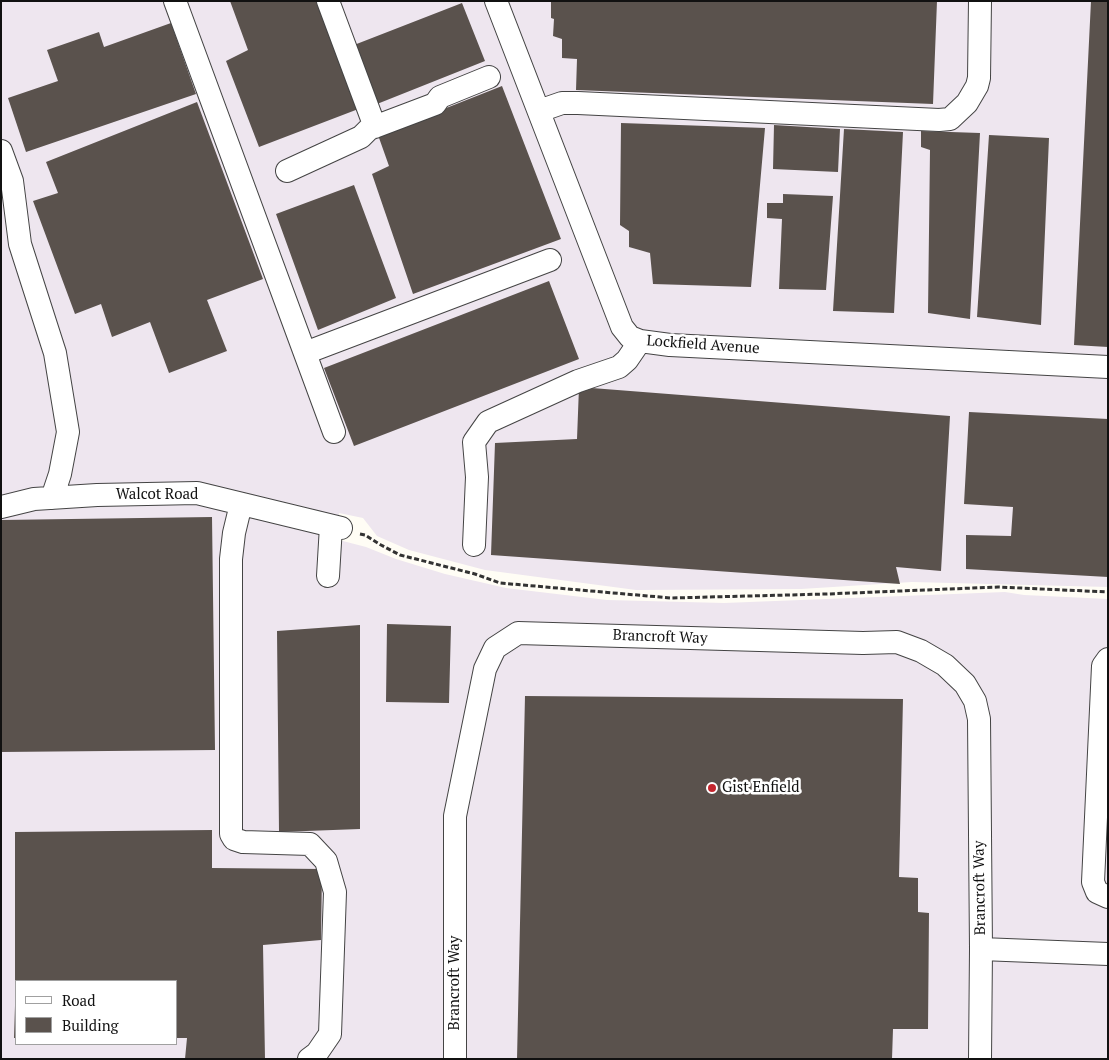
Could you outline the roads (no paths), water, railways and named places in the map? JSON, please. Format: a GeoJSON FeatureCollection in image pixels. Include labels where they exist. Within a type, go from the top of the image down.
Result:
{"type":"FeatureCollection","features":[{"type":"Feature","properties":{"kind":"street"},"geometry":{"type":"LineString","coordinates":[[175,1],[334,432]]}},
{"type":"Feature","properties":{"kind":"street"},"geometry":{"type":"LineString","coordinates":[[328,1],[375,127]]}},
{"type":"Feature","properties":{"kind":"street","name":"Lockfield Avenue"},"geometry":{"type":"LineString","coordinates":[[496,1],[622,326],[630,337],[640,341],[670,345],[1108,367]]}},
{"type":"Feature","properties":{"kind":"street"},"geometry":{"type":"LineString","coordinates":[[539,111],[562,103],[578,103],[950,119],[966,103],[977,86],[979,78],[980,1]]}},
{"type":"Feature","properties":{"kind":"street"},"geometry":{"type":"LineString","coordinates":[[287,171],[361,137],[369,129],[435,104],[440,97],[489,77]]}},
{"type":"Feature","properties":{"kind":"street"},"geometry":{"type":"LineString","coordinates":[[1,151],[12,181],[20,244],[55,354],[68,432],[60,474],[52,498]]}},
{"type":"Feature","properties":{"kind":"street"},"geometry":{"type":"LineString","coordinates":[[305,353],[550,260]]}},
{"type":"Feature","properties":{"kind":"street"},"geometry":{"type":"LineString","coordinates":[[474,545],[477,477],[474,442],[488,422],[578,381],[618,366],[627,360],[640,341]]}},
{"type":"Feature","properties":{"kind":"street","name":"Walcot Road"},"geometry":{"type":"LineString","coordinates":[[1,507],[34,499],[116,494],[197,493],[336,527],[328,576]]}},
{"type":"Feature","properties":{"kind":"street"},"geometry":{"type":"LineString","coordinates":[[241,504],[234,533],[231,559],[230,834],[234,839],[243,842],[310,844],[326,861],[334,892],[330,1034],[318,1053],[309,1059]]}},
{"type":"Feature","properties":{"kind":"street","name":"Brancroft Way"},"geometry":{"type":"LineString","coordinates":[[455,1059],[455,816],[485,670],[495,648],[518,633],[863,643],[896,642],[921,651],[945,665],[965,684],[975,701],[979,719],[980,1059]]}},
{"type":"Feature","properties":{"kind":"street"},"geometry":{"type":"LineString","coordinates":[[1108,659],[1103,666],[1093,882],[1097,892],[1108,897]]}},
{"type":"Feature","properties":{"kind":"street","name":"Brancroft Way"},"geometry":{"type":"LineString","coordinates":[[981,949],[1108,954]]}},
{"type":"Feature","properties":{"kind":"place","name":"Gist Enfield"},"geometry":{"type":"Point","coordinates":[712,788]}}]}
